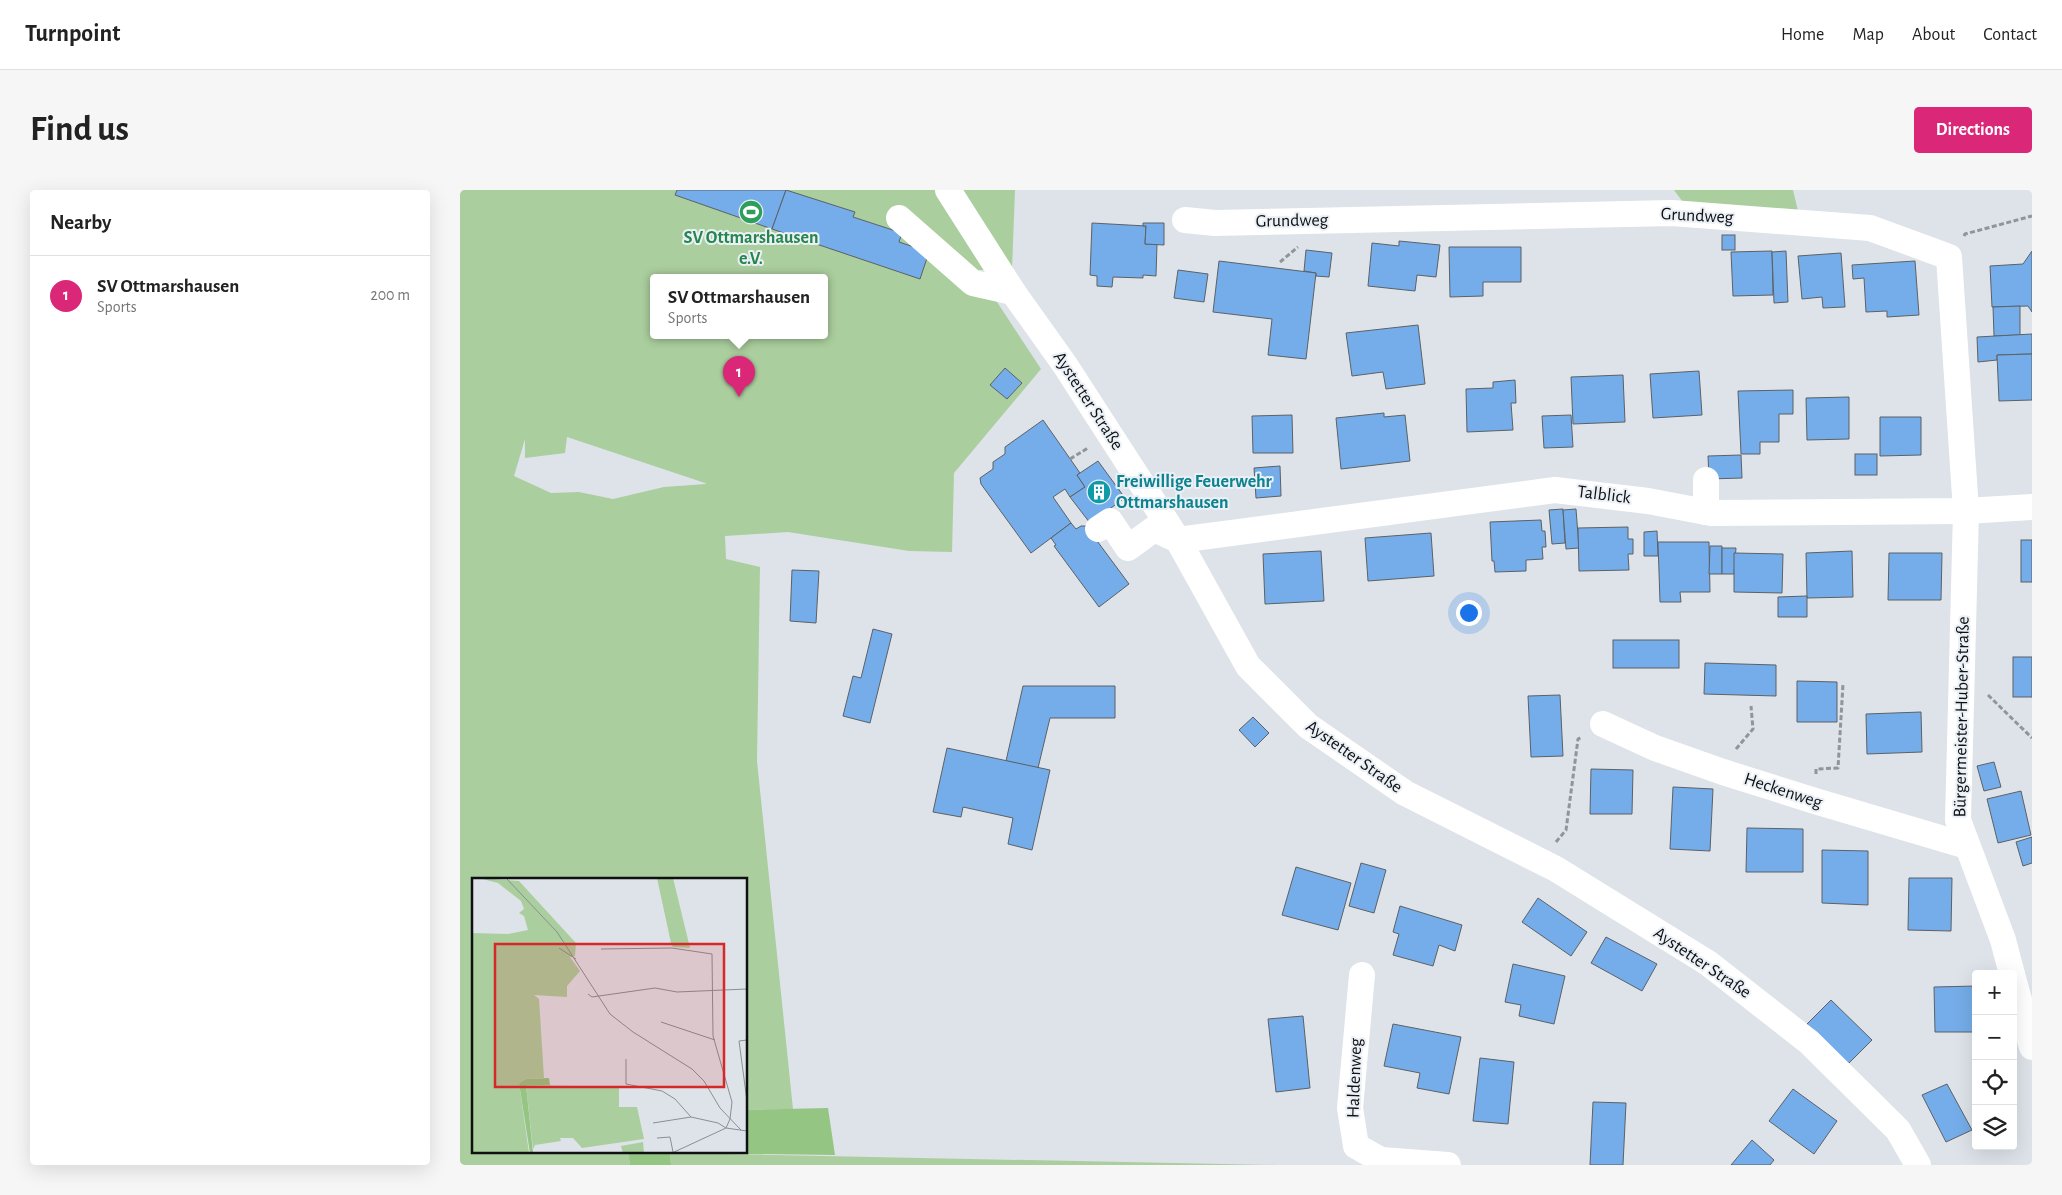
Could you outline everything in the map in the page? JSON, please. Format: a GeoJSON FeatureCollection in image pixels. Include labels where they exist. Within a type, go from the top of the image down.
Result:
{"type":"FeatureCollection","features":[{"type":"Feature","properties":{"kind":"street","name":"Aystetter Straße"},"geometry":{"type":"LineString","coordinates":[[948,190],[1013,292],[1065,365],[1178,540],[1248,666],[1308,726],[1405,793],[1556,869],[1708,963],[1809,1042],[1898,1130],[1918,1165]]}},
{"type":"Feature","properties":{"kind":"street","name":"Grundweg"},"geometry":{"type":"LineString","coordinates":[[1185,220],[1214,223],[1672,213],[1870,228],[1949,257]]}},
{"type":"Feature","properties":{"kind":"street"},"geometry":{"type":"LineString","coordinates":[[899,218],[973,283],[1013,292]]}},
{"type":"Feature","properties":{"kind":"street"},"geometry":{"type":"LineString","coordinates":[[1949,257],[1966,511]]}},
{"type":"Feature","properties":{"kind":"street"},"geometry":{"type":"LineString","coordinates":[[1706,480],[1706,512]]}},
{"type":"Feature","properties":{"kind":"street","name":"Talblick"},"geometry":{"type":"LineString","coordinates":[[1178,540],[1555,490],[1648,501],[1706,512],[1966,511],[2032,507]]}},
{"type":"Feature","properties":{"kind":"street","name":"Bürgermeister-Huber-Straße"},"geometry":{"type":"LineString","coordinates":[[1966,511],[1958,820],[2003,940],[2011,970]]}},
{"type":"Feature","properties":{"kind":"street"},"geometry":{"type":"LineString","coordinates":[[1098,529],[1110,522],[1128,548],[1154,529],[1178,540]]}},
{"type":"Feature","properties":{"kind":"street","name":"Heckenweg"},"geometry":{"type":"LineString","coordinates":[[1602,724],[1654,748],[1723,772],[1815,802],[1967,846]]}},
{"type":"Feature","properties":{"kind":"street","name":"Haldenweg"},"geometry":{"type":"LineString","coordinates":[[1362,975],[1350,1108],[1356,1146],[1381,1160],[1448,1165]]}},
{"type":"Feature","properties":{"kind":"street"},"geometry":{"type":"LineString","coordinates":[[2017,993],[2032,1047]]}},
{"type":"Feature","properties":{"kind":"path"},"geometry":{"type":"LineString","coordinates":[[1949,257],[1965,234],[2032,216]]}},
{"type":"Feature","properties":{"kind":"path"},"geometry":{"type":"LineString","coordinates":[[1070,459],[1080,452]]}},
{"type":"Feature","properties":{"kind":"path"},"geometry":{"type":"LineString","coordinates":[[1815,802],[1816,769],[1838,768],[1843,684]]}},
{"type":"Feature","properties":{"kind":"path"},"geometry":{"type":"LineString","coordinates":[[1984,691],[2032,738]]}},
{"type":"Feature","properties":{"kind":"path"},"geometry":{"type":"LineString","coordinates":[[1723,772],[1732,753],[1753,729],[1751,706]]}},
{"type":"Feature","properties":{"kind":"path"},"geometry":{"type":"LineString","coordinates":[[1566,830],[1578,739]]}},
{"type":"Feature","properties":{"kind":"green space"},"geometry":{"type":"Polygon","coordinates":[[[460,190],[1015,190],[1012,270],[976,270],[1041,369],[954,473],[952,552],[909,551],[788,532],[725,536],[726,559],[760,567],[757,761],[793,1109],[748,1110],[748,878],[472,878],[472,1152],[628,1152],[630,1165],[460,1165],[460,190]],[[567,437],[565,453],[525,458],[525,439],[514,476],[551,493],[579,492],[613,499],[664,487],[705,483],[567,437]]]}},
{"type":"Feature","properties":{"kind":"green space"},"geometry":{"type":"Polygon","coordinates":[[[1674,190],[1793,190],[1798,211],[1685,205],[1674,190]]]}},
{"type":"Feature","properties":{"kind":"green space"},"geometry":{"type":"Polygon","coordinates":[[[828,1108],[835,1155],[670,1153],[671,1165],[630,1165],[628,1152],[748,1152],[748,1110],[828,1108]]]}},
{"type":"Feature","properties":{"kind":"green space"},"geometry":{"type":"Polygon","coordinates":[[[670,1153],[1277,1165],[671,1165],[670,1153]]]}},
{"type":"Feature","properties":{"kind":"building","name":"SV Ottmarshausen e.V."},"geometry":{"type":"Polygon","coordinates":[[[677,190],[786,190],[772,229],[675,195],[677,190]]]}},
{"type":"Feature","properties":{"kind":"building"},"geometry":{"type":"Polygon","coordinates":[[[786,190],[855,212],[853,217],[902,233],[899,242],[929,252],[920,279],[772,229],[786,190]]]}},
{"type":"Feature","properties":{"kind":"building"},"geometry":{"type":"Polygon","coordinates":[[[1092,223],[1146,226],[1145,244],[1157,244],[1156,276],[1143,275],[1143,278],[1113,277],[1112,287],[1097,286],[1097,276],[1090,275],[1092,223]]]}},
{"type":"Feature","properties":{"kind":"building"},"geometry":{"type":"Polygon","coordinates":[[[1143,223],[1164,223],[1164,245],[1145,244],[1146,226],[1143,226],[1143,223]]]}},
{"type":"Feature","properties":{"kind":"building"},"geometry":{"type":"Polygon","coordinates":[[[1722,235],[1735,235],[1735,250],[1722,250],[1722,235]]]}},
{"type":"Feature","properties":{"kind":"building"},"geometry":{"type":"Polygon","coordinates":[[[1399,241],[1440,245],[1436,277],[1417,275],[1415,291],[1368,286],[1372,243],[1399,246],[1399,241]]]}},
{"type":"Feature","properties":{"kind":"building"},"geometry":{"type":"Polygon","coordinates":[[[1449,247],[1521,247],[1521,282],[1483,282],[1483,296],[1450,297],[1449,247]]]}},
{"type":"Feature","properties":{"kind":"building"},"geometry":{"type":"Polygon","coordinates":[[[1306,250],[1332,253],[1329,277],[1316,276],[1316,273],[1304,271],[1306,250]]]}},
{"type":"Feature","properties":{"kind":"building"},"geometry":{"type":"Polygon","coordinates":[[[1772,251],[1773,295],[1733,296],[1731,252],[1772,251]]]}},
{"type":"Feature","properties":{"kind":"building"},"geometry":{"type":"Polygon","coordinates":[[[1786,251],[1788,302],[1774,303],[1772,252],[1786,251]]]}},
{"type":"Feature","properties":{"kind":"building"},"geometry":{"type":"Polygon","coordinates":[[[2032,251],[2032,312],[2028,306],[1992,307],[1990,266],[2023,264],[2032,251]]]}},
{"type":"Feature","properties":{"kind":"building"},"geometry":{"type":"Polygon","coordinates":[[[1841,253],[1845,307],[1823,308],[1822,297],[1802,299],[1798,256],[1841,253]]]}},
{"type":"Feature","properties":{"kind":"building"},"geometry":{"type":"Polygon","coordinates":[[[1219,261],[1316,273],[1306,359],[1268,355],[1272,319],[1213,312],[1219,261]]]}},
{"type":"Feature","properties":{"kind":"building"},"geometry":{"type":"Polygon","coordinates":[[[1915,261],[1919,315],[1887,317],[1887,311],[1866,312],[1864,278],[1853,279],[1852,265],[1915,261]]]}},
{"type":"Feature","properties":{"kind":"building"},"geometry":{"type":"Polygon","coordinates":[[[1178,270],[1208,274],[1204,302],[1174,298],[1178,270]]]}},
{"type":"Feature","properties":{"kind":"building"},"geometry":{"type":"Polygon","coordinates":[[[2020,306],[2020,335],[1994,336],[1993,307],[2020,306]]]}},
{"type":"Feature","properties":{"kind":"building"},"geometry":{"type":"Polygon","coordinates":[[[1418,325],[1425,384],[1386,389],[1383,372],[1352,376],[1346,333],[1418,325]]]}},
{"type":"Feature","properties":{"kind":"building"},"geometry":{"type":"Polygon","coordinates":[[[2032,334],[2032,354],[1997,355],[1997,360],[1978,362],[1977,337],[2032,334]]]}},
{"type":"Feature","properties":{"kind":"building"},"geometry":{"type":"Polygon","coordinates":[[[2032,354],[2032,400],[1999,401],[1997,355],[2032,354]]]}},
{"type":"Feature","properties":{"kind":"building"},"geometry":{"type":"Polygon","coordinates":[[[1005,368],[1022,383],[1007,399],[990,385],[1005,368]]]}},
{"type":"Feature","properties":{"kind":"building"},"geometry":{"type":"Polygon","coordinates":[[[1699,371],[1702,415],[1653,418],[1650,374],[1699,371]]]}},
{"type":"Feature","properties":{"kind":"building"},"geometry":{"type":"Polygon","coordinates":[[[1623,375],[1625,422],[1573,424],[1571,377],[1623,375]]]}},
{"type":"Feature","properties":{"kind":"building"},"geometry":{"type":"Polygon","coordinates":[[[1515,380],[1516,403],[1511,403],[1513,430],[1467,432],[1466,389],[1493,388],[1493,382],[1515,380]]]}},
{"type":"Feature","properties":{"kind":"building"},"geometry":{"type":"Polygon","coordinates":[[[1793,390],[1793,414],[1779,414],[1779,442],[1760,442],[1760,454],[1741,454],[1738,391],[1793,390]]]}},
{"type":"Feature","properties":{"kind":"building"},"geometry":{"type":"Polygon","coordinates":[[[1849,397],[1849,439],[1807,440],[1806,398],[1849,397]]]}},
{"type":"Feature","properties":{"kind":"building"},"geometry":{"type":"Polygon","coordinates":[[[1384,413],[1384,417],[1405,415],[1410,461],[1341,469],[1336,418],[1384,413]]]}},
{"type":"Feature","properties":{"kind":"building"},"geometry":{"type":"Polygon","coordinates":[[[1292,415],[1293,453],[1253,453],[1252,416],[1292,415]]]}},
{"type":"Feature","properties":{"kind":"building"},"geometry":{"type":"Polygon","coordinates":[[[1571,415],[1573,447],[1544,448],[1542,416],[1571,415]]]}},
{"type":"Feature","properties":{"kind":"building"},"geometry":{"type":"Polygon","coordinates":[[[1880,417],[1921,417],[1921,455],[1880,456],[1880,417]]]}},
{"type":"Feature","properties":{"kind":"building"},"geometry":{"type":"Polygon","coordinates":[[[1043,420],[1080,473],[1077,475],[1085,487],[1070,497],[1065,489],[1053,497],[1071,523],[1031,553],[981,484],[980,478],[993,469],[993,462],[1005,454],[1005,447],[1043,420]]]}},
{"type":"Feature","properties":{"kind":"building"},"geometry":{"type":"Polygon","coordinates":[[[1855,454],[1877,454],[1877,475],[1855,475],[1855,454]]]}},
{"type":"Feature","properties":{"kind":"building"},"geometry":{"type":"Polygon","coordinates":[[[1741,455],[1742,478],[1709,479],[1708,456],[1741,455]]]}},
{"type":"Feature","properties":{"kind":"building","name":"Freiwillige Feuerwehr Ottmarshausen"},"geometry":{"type":"Polygon","coordinates":[[[1098,461],[1125,498],[1090,523],[1070,497],[1085,487],[1077,475],[1098,461]]]}},
{"type":"Feature","properties":{"kind":"building"},"geometry":{"type":"Polygon","coordinates":[[[1280,466],[1281,496],[1256,498],[1254,468],[1280,466]]]}},
{"type":"Feature","properties":{"kind":"building"},"geometry":{"type":"Polygon","coordinates":[[[1563,509],[1565,543],[1552,544],[1549,510],[1563,509]]]}},
{"type":"Feature","properties":{"kind":"building"},"geometry":{"type":"Polygon","coordinates":[[[1576,509],[1579,548],[1566,549],[1563,510],[1576,509]]]}},
{"type":"Feature","properties":{"kind":"building"},"geometry":{"type":"Polygon","coordinates":[[[1541,520],[1542,531],[1545,531],[1546,547],[1542,547],[1543,559],[1526,560],[1526,571],[1495,572],[1494,561],[1492,561],[1490,522],[1541,520]]]}},
{"type":"Feature","properties":{"kind":"building"},"geometry":{"type":"Polygon","coordinates":[[[1071,523],[1076,529],[1086,526],[1129,584],[1099,607],[1054,546],[1056,545],[1051,538],[1071,523]]]}},
{"type":"Feature","properties":{"kind":"building"},"geometry":{"type":"Polygon","coordinates":[[[1628,527],[1628,539],[1633,539],[1633,554],[1628,554],[1629,570],[1579,571],[1578,528],[1628,527]]]}},
{"type":"Feature","properties":{"kind":"building"},"geometry":{"type":"Polygon","coordinates":[[[1657,531],[1658,556],[1644,556],[1644,532],[1657,531]]]}},
{"type":"Feature","properties":{"kind":"building"},"geometry":{"type":"Polygon","coordinates":[[[1431,533],[1434,576],[1368,581],[1365,538],[1431,533]]]}},
{"type":"Feature","properties":{"kind":"building"},"geometry":{"type":"Polygon","coordinates":[[[2021,540],[2032,540],[2032,582],[2021,582],[2021,540]]]}},
{"type":"Feature","properties":{"kind":"building"},"geometry":{"type":"Polygon","coordinates":[[[1658,542],[1709,542],[1710,592],[1680,592],[1681,602],[1660,602],[1658,542]]]}},
{"type":"Feature","properties":{"kind":"building"},"geometry":{"type":"Polygon","coordinates":[[[1710,546],[1722,546],[1722,574],[1709,574],[1710,546]]]}},
{"type":"Feature","properties":{"kind":"building"},"geometry":{"type":"Polygon","coordinates":[[[1722,548],[1736,548],[1734,574],[1722,574],[1722,548]]]}},
{"type":"Feature","properties":{"kind":"building"},"geometry":{"type":"Polygon","coordinates":[[[1321,551],[1324,601],[1265,604],[1263,554],[1321,551]]]}},
{"type":"Feature","properties":{"kind":"building"},"geometry":{"type":"Polygon","coordinates":[[[1852,551],[1853,597],[1807,598],[1806,553],[1852,551]]]}},
{"type":"Feature","properties":{"kind":"building"},"geometry":{"type":"Polygon","coordinates":[[[1734,553],[1783,554],[1782,593],[1734,592],[1734,553]]]}},
{"type":"Feature","properties":{"kind":"building"},"geometry":{"type":"Polygon","coordinates":[[[1889,553],[1942,553],[1941,600],[1888,600],[1889,553]]]}},
{"type":"Feature","properties":{"kind":"building"},"geometry":{"type":"Polygon","coordinates":[[[792,570],[819,571],[816,623],[790,621],[792,570]]]}},
{"type":"Feature","properties":{"kind":"building"},"geometry":{"type":"Polygon","coordinates":[[[1807,596],[1807,617],[1778,617],[1778,597],[1807,596]]]}},
{"type":"Feature","properties":{"kind":"building"},"geometry":{"type":"Polygon","coordinates":[[[873,629],[892,634],[870,723],[843,716],[853,676],[861,678],[873,629]]]}},
{"type":"Feature","properties":{"kind":"building"},"geometry":{"type":"Polygon","coordinates":[[[1613,640],[1679,640],[1679,668],[1613,668],[1613,640]]]}},
{"type":"Feature","properties":{"kind":"building"},"geometry":{"type":"Polygon","coordinates":[[[2013,657],[2032,657],[2032,697],[2013,697],[2013,657]]]}},
{"type":"Feature","properties":{"kind":"building"},"geometry":{"type":"Polygon","coordinates":[[[1705,663],[1776,665],[1776,696],[1704,694],[1705,663]]]}},
{"type":"Feature","properties":{"kind":"building"},"geometry":{"type":"Polygon","coordinates":[[[1797,681],[1837,682],[1837,722],[1797,722],[1797,681]]]}},
{"type":"Feature","properties":{"kind":"building"},"geometry":{"type":"Polygon","coordinates":[[[1023,686],[1115,686],[1115,718],[1050,718],[1038,768],[1006,761],[1023,686]]]}},
{"type":"Feature","properties":{"kind":"building"},"geometry":{"type":"Polygon","coordinates":[[[1560,695],[1563,756],[1531,757],[1528,696],[1560,695]]]}},
{"type":"Feature","properties":{"kind":"building"},"geometry":{"type":"Polygon","coordinates":[[[1921,712],[1922,752],[1867,754],[1866,714],[1921,712]]]}},
{"type":"Feature","properties":{"kind":"building"},"geometry":{"type":"Polygon","coordinates":[[[1253,717],[1269,733],[1255,747],[1239,730],[1253,717]]]}},
{"type":"Feature","properties":{"kind":"building"},"geometry":{"type":"Polygon","coordinates":[[[947,748],[1050,770],[1032,850],[1008,844],[1013,818],[963,807],[961,817],[933,812],[947,748]]]}},
{"type":"Feature","properties":{"kind":"building"},"geometry":{"type":"Polygon","coordinates":[[[1994,762],[2001,787],[1984,791],[1977,766],[1994,762]]]}},
{"type":"Feature","properties":{"kind":"building"},"geometry":{"type":"Polygon","coordinates":[[[1591,769],[1633,770],[1632,814],[1590,814],[1591,769]]]}},
{"type":"Feature","properties":{"kind":"building"},"geometry":{"type":"Polygon","coordinates":[[[1673,787],[1713,789],[1710,851],[1670,849],[1673,787]]]}},
{"type":"Feature","properties":{"kind":"building"},"geometry":{"type":"Polygon","coordinates":[[[2021,791],[2031,835],[1998,843],[1987,799],[2021,791]]]}},
{"type":"Feature","properties":{"kind":"building"},"geometry":{"type":"Polygon","coordinates":[[[1747,828],[1803,829],[1803,872],[1746,872],[1747,828]]]}},
{"type":"Feature","properties":{"kind":"building"},"geometry":{"type":"Polygon","coordinates":[[[2032,837],[2032,863],[2023,866],[2016,842],[2032,837]]]}},
{"type":"Feature","properties":{"kind":"building"},"geometry":{"type":"Polygon","coordinates":[[[1822,850],[1868,851],[1868,905],[1822,903],[1822,850]]]}},
{"type":"Feature","properties":{"kind":"building"},"geometry":{"type":"Polygon","coordinates":[[[1361,863],[1386,870],[1374,913],[1349,906],[1361,863]]]}},
{"type":"Feature","properties":{"kind":"building"},"geometry":{"type":"Polygon","coordinates":[[[1296,867],[1351,883],[1338,930],[1282,915],[1296,867]]]}},
{"type":"Feature","properties":{"kind":"building"},"geometry":{"type":"Polygon","coordinates":[[[1909,878],[1952,878],[1951,931],[1908,930],[1909,878]]]}},
{"type":"Feature","properties":{"kind":"building"},"geometry":{"type":"Polygon","coordinates":[[[1538,898],[1587,932],[1571,956],[1522,922],[1538,898]]]}},
{"type":"Feature","properties":{"kind":"building"},"geometry":{"type":"Polygon","coordinates":[[[1400,906],[1462,925],[1455,951],[1439,945],[1433,966],[1393,955],[1399,934],[1393,932],[1400,906]]]}},
{"type":"Feature","properties":{"kind":"building"},"geometry":{"type":"Polygon","coordinates":[[[1606,937],[1657,964],[1642,991],[1591,963],[1606,937]]]}},
{"type":"Feature","properties":{"kind":"building"},"geometry":{"type":"Polygon","coordinates":[[[1513,964],[1565,976],[1554,1024],[1519,1016],[1521,1005],[1505,1002],[1513,964]]]}},
{"type":"Feature","properties":{"kind":"building"},"geometry":{"type":"Polygon","coordinates":[[[1972,986],[1972,1032],[1935,1032],[1934,987],[1972,986]]]}},
{"type":"Feature","properties":{"kind":"building"},"geometry":{"type":"Polygon","coordinates":[[[1831,1000],[1872,1040],[1848,1064],[1807,1024],[1831,1000]]]}},
{"type":"Feature","properties":{"kind":"building"},"geometry":{"type":"Polygon","coordinates":[[[1303,1016],[1310,1088],[1276,1092],[1268,1019],[1303,1016]]]}},
{"type":"Feature","properties":{"kind":"building"},"geometry":{"type":"Polygon","coordinates":[[[1393,1024],[1461,1037],[1449,1094],[1417,1088],[1420,1073],[1384,1066],[1393,1024]]]}},
{"type":"Feature","properties":{"kind":"building"},"geometry":{"type":"Polygon","coordinates":[[[1480,1058],[1514,1062],[1508,1124],[1473,1121],[1480,1058]]]}},
{"type":"Feature","properties":{"kind":"building"},"geometry":{"type":"Polygon","coordinates":[[[1947,1084],[1972,1130],[1946,1142],[1922,1095],[1947,1084]]]}},
{"type":"Feature","properties":{"kind":"building"},"geometry":{"type":"Polygon","coordinates":[[[1793,1089],[1837,1121],[1814,1154],[1769,1121],[1793,1089]]]}},
{"type":"Feature","properties":{"kind":"building"},"geometry":{"type":"Polygon","coordinates":[[[1593,1102],[1626,1103],[1623,1165],[1590,1165],[1593,1102]]]}},
{"type":"Feature","properties":{"kind":"building"},"geometry":{"type":"Polygon","coordinates":[[[1752,1140],[1774,1160],[1770,1165],[1731,1165],[1752,1140]]]}},
{"type":"Feature","properties":{"kind":"place","name":"SV Ottmarshausen e.V."},"geometry":{"type":"Point","coordinates":[751,212]}},
{"type":"Feature","properties":{"kind":"place","name":"SV Ottmarshausen"},"geometry":{"type":"Point","coordinates":[739,397]}},
{"type":"Feature","properties":{"kind":"place","name":"Freiwillige Feuerwehr Ottmarshausen"},"geometry":{"type":"Point","coordinates":[1099,492]}}]}
